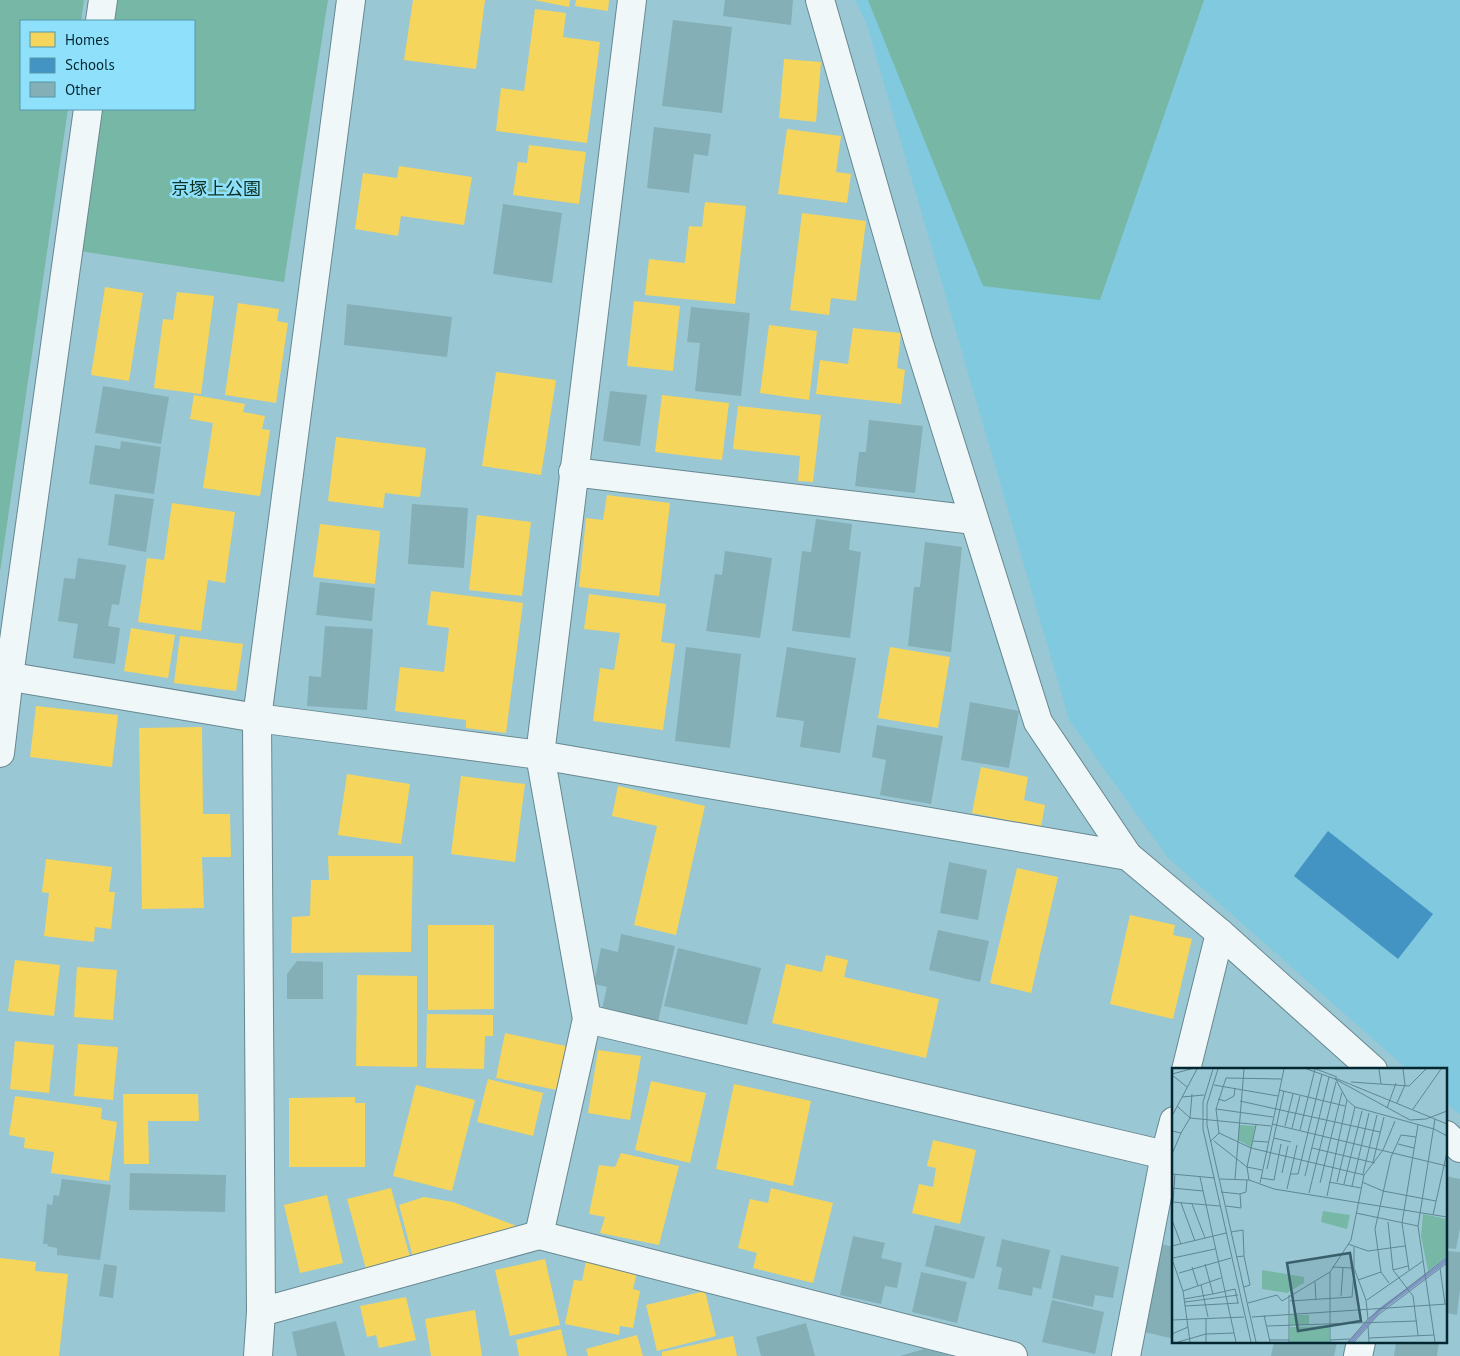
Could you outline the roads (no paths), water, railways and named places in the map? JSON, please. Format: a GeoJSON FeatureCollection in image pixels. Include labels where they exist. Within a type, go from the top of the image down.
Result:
{"type":"FeatureCollection","features":[{"type":"Feature","properties":{"kind":"street"},"geometry":{"type":"LineString","coordinates":[[100,20],[103,0]]}},
{"type":"Feature","properties":{"kind":"street"},"geometry":{"type":"LineString","coordinates":[[258,1356],[261,1312],[257,718],[351,0]]}},
{"type":"Feature","properties":{"kind":"street"},"geometry":{"type":"LineString","coordinates":[[539,1235],[587,1019],[540,755],[632,0]]}},
{"type":"Feature","properties":{"kind":"street"},"geometry":{"type":"LineString","coordinates":[[820,0],[918,340],[1038,722],[1128,856],[1220,933],[1371,1068]]}},
{"type":"Feature","properties":{"kind":"street"},"geometry":{"type":"LineString","coordinates":[[0,753],[4,675],[88,110]]}},
{"type":"Feature","properties":{"kind":"street"},"geometry":{"type":"LineString","coordinates":[[573,472],[974,520]]}},
{"type":"Feature","properties":{"kind":"street"},"geometry":{"type":"LineString","coordinates":[[4,675],[257,718],[540,755],[1128,856]]}},
{"type":"Feature","properties":{"kind":"street"},"geometry":{"type":"LineString","coordinates":[[1186,1068],[1220,933]]}},
{"type":"Feature","properties":{"kind":"street"},"geometry":{"type":"LineString","coordinates":[[587,1019],[1165,1155]]}},
{"type":"Feature","properties":{"kind":"street"},"geometry":{"type":"LineString","coordinates":[[1126,1356],[1165,1155],[1172,1129]]}},
{"type":"Feature","properties":{"kind":"street"},"geometry":{"type":"LineString","coordinates":[[1448,1137],[1460,1148]]}},
{"type":"Feature","properties":{"kind":"street"},"geometry":{"type":"LineString","coordinates":[[261,1312],[539,1235],[1013,1356]]}},
{"type":"Feature","properties":{"kind":"park label","name":"京塚上公園"},"geometry":{"type":"Point","coordinates":[216,188]}}]}
